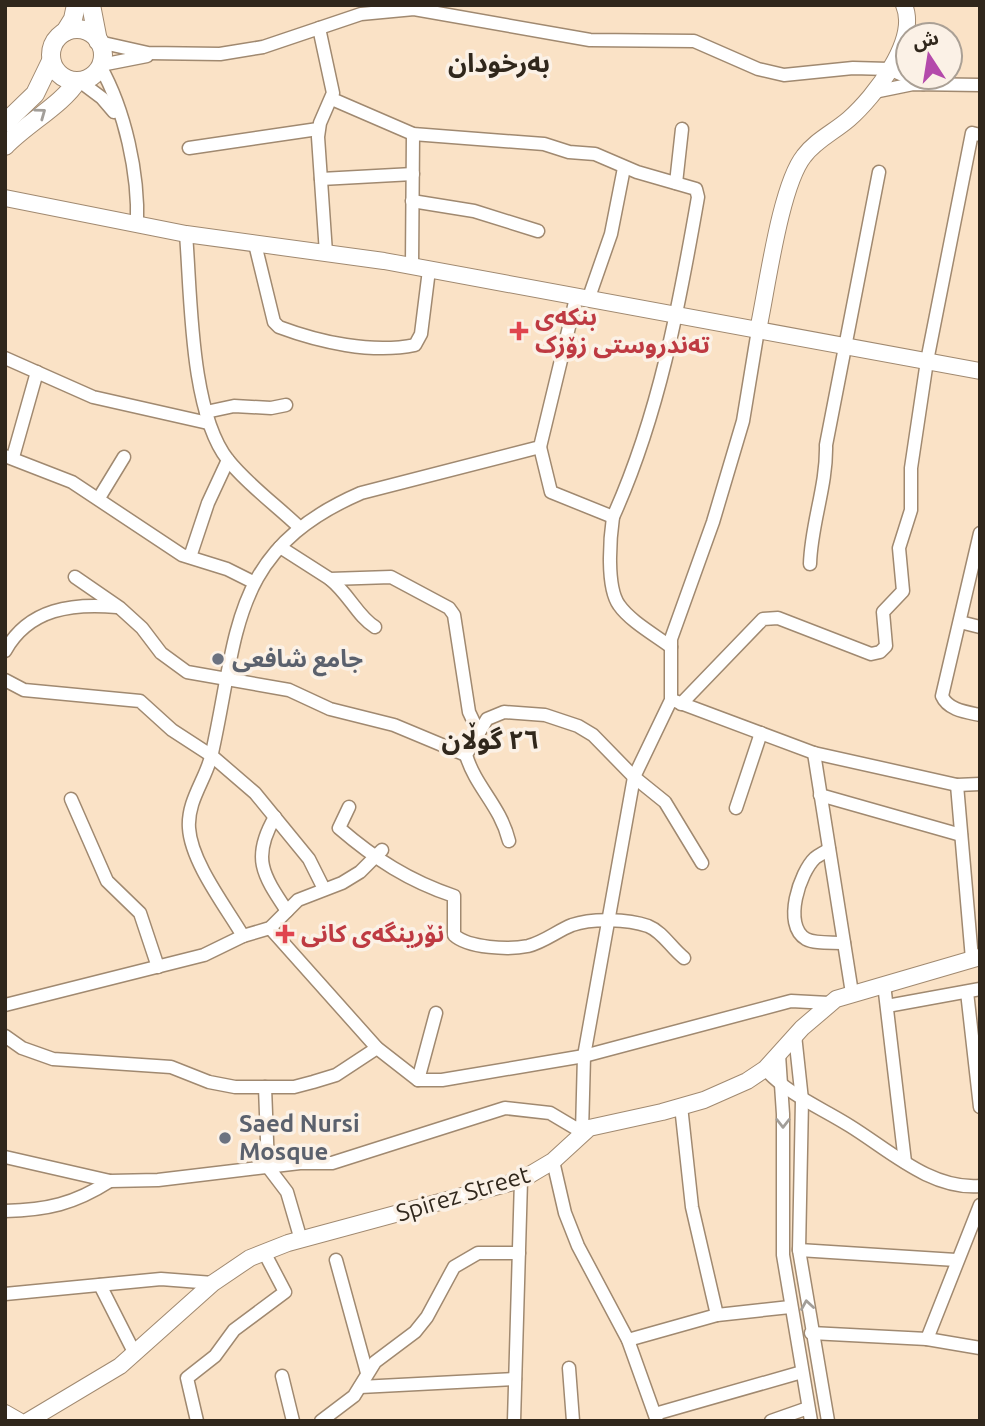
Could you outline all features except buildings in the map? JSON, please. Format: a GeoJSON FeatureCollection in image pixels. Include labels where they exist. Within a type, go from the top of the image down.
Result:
{"type":"FeatureCollection","features":[{"type":"Feature","properties":{"kind":"main road"},"geometry":{"type":"LineString","coordinates":[[5,123],[35,94],[51,61],[55,41],[73,19],[76,5]]}},
{"type":"Feature","properties":{"kind":"main road"},"geometry":{"type":"LineString","coordinates":[[51,61],[61,75],[77,80],[91,76],[100,65],[102,51],[91,5]]}},
{"type":"Feature","properties":{"kind":"main road"},"geometry":{"type":"LineString","coordinates":[[65,32],[83,30],[99,41]]}},
{"type":"Feature","properties":{"kind":"main road"},"geometry":{"type":"LineString","coordinates":[[5,146],[31,120],[68,94],[77,80]]}},
{"type":"Feature","properties":{"kind":"street"},"geometry":{"type":"LineString","coordinates":[[676,701],[671,639],[713,522],[743,421],[758,330],[791,176],[810,148],[849,118],[874,92],[908,31],[904,5]]}},
{"type":"Feature","properties":{"kind":"street"},"geometry":{"type":"LineString","coordinates":[[136,225],[134,167],[109,83],[100,65],[161,54],[220,54],[249,50],[375,10],[414,9],[590,40],[694,41],[758,69],[783,75],[853,68],[894,71]]}},
{"type":"Feature","properties":{"kind":"street"},"geometry":{"type":"LineString","coordinates":[[318,28],[332,87],[332,99],[318,129],[326,253]]}},
{"type":"Feature","properties":{"kind":"street"},"geometry":{"type":"LineString","coordinates":[[99,41],[161,54]]}},
{"type":"Feature","properties":{"kind":"street"},"geometry":{"type":"LineString","coordinates":[[77,80],[102,98],[120,121]]}},
{"type":"Feature","properties":{"kind":"street"},"geometry":{"type":"LineString","coordinates":[[874,92],[894,89]]}},
{"type":"Feature","properties":{"kind":"street"},"geometry":{"type":"LineString","coordinates":[[332,99],[413,134],[535,142],[569,152],[595,154],[624,168],[693,186],[698,197],[676,315],[651,422],[613,516],[610,550],[619,606],[671,648]]}},
{"type":"Feature","properties":{"kind":"street"},"geometry":{"type":"LineString","coordinates":[[189,148],[318,129]]}},
{"type":"Feature","properties":{"kind":"street"},"geometry":{"type":"LineString","coordinates":[[676,183],[682,129]]}},
{"type":"Feature","properties":{"kind":"street"},"geometry":{"type":"LineString","coordinates":[[412,266],[413,134]]}},
{"type":"Feature","properties":{"kind":"street"},"geometry":{"type":"LineString","coordinates":[[5,1157],[110,1181],[212,1175],[268,1167],[332,1163],[505,1108],[550,1113],[582,1132],[584,1056],[634,777],[676,701],[763,619],[778,618],[871,654],[880,652],[887,646],[884,612],[903,592],[899,548],[911,510],[911,468],[927,361],[972,134],[980,135]]}},
{"type":"Feature","properties":{"kind":"street"},"geometry":{"type":"LineString","coordinates":[[613,516],[551,492],[540,447],[582,299],[611,234],[624,168]]}},
{"type":"Feature","properties":{"kind":"street"},"geometry":{"type":"LineString","coordinates":[[810,565],[810,538],[827,466],[827,445],[878,172]]}},
{"type":"Feature","properties":{"kind":"street"},"geometry":{"type":"LineString","coordinates":[[321,179],[413,174]]}},
{"type":"Feature","properties":{"kind":"street"},"geometry":{"type":"LineString","coordinates":[[5,187],[12,198],[136,225],[412,266],[980,371]]}},
{"type":"Feature","properties":{"kind":"street"},"geometry":{"type":"LineString","coordinates":[[412,201],[474,211],[538,231]]}},
{"type":"Feature","properties":{"kind":"street"},"geometry":{"type":"LineString","coordinates":[[186,234],[207,418],[228,460],[299,527]]}},
{"type":"Feature","properties":{"kind":"street"},"geometry":{"type":"LineString","coordinates":[[255,244],[274,322],[279,327],[351,346],[402,348],[415,345],[421,334],[429,270]]}},
{"type":"Feature","properties":{"kind":"street"},"geometry":{"type":"LineString","coordinates":[[5,358],[93,397],[207,418],[234,406],[271,408],[286,405]]}},
{"type":"Feature","properties":{"kind":"street"},"geometry":{"type":"LineString","coordinates":[[37,372],[9,457],[99,498],[158,541],[253,582]]}},
{"type":"Feature","properties":{"kind":"street"},"geometry":{"type":"LineString","coordinates":[[243,936],[193,850],[189,827],[191,807],[212,756],[225,676],[237,625],[253,582],[299,527],[334,505],[361,493],[540,447]]}},
{"type":"Feature","properties":{"kind":"street"},"geometry":{"type":"LineString","coordinates":[[99,498],[124,457]]}},
{"type":"Feature","properties":{"kind":"street"},"geometry":{"type":"LineString","coordinates":[[190,557],[208,503],[228,460]]}},
{"type":"Feature","properties":{"kind":"street"},"geometry":{"type":"LineString","coordinates":[[980,533],[942,696],[945,703],[952,707],[980,715]]}},
{"type":"Feature","properties":{"kind":"street"},"geometry":{"type":"LineString","coordinates":[[280,547],[330,579],[351,597],[363,620],[376,627]]}},
{"type":"Feature","properties":{"kind":"street"},"geometry":{"type":"LineString","coordinates":[[75,577],[120,608],[175,666],[187,671],[289,690],[330,709],[394,725],[466,755]]}},
{"type":"Feature","properties":{"kind":"street"},"geometry":{"type":"LineString","coordinates":[[330,579],[391,577],[449,608],[454,615],[469,712],[478,730]]}},
{"type":"Feature","properties":{"kind":"street"},"geometry":{"type":"LineString","coordinates":[[5,651],[13,637],[39,616],[64,606],[120,608]]}},
{"type":"Feature","properties":{"kind":"street"},"geometry":{"type":"LineString","coordinates":[[960,622],[980,627]]}},
{"type":"Feature","properties":{"kind":"street"},"geometry":{"type":"LineString","coordinates":[[5,680],[24,690],[140,701],[172,730],[212,756],[255,793],[309,859],[324,889]]}},
{"type":"Feature","properties":{"kind":"street"},"geometry":{"type":"LineString","coordinates":[[676,701],[814,753],[957,785],[980,784]]}},
{"type":"Feature","properties":{"kind":"street"},"geometry":{"type":"LineString","coordinates":[[509,841],[504,821],[492,799],[471,773],[466,755],[486,719],[504,712],[545,715],[578,726],[593,735],[634,777],[665,802],[702,863]]}},
{"type":"Feature","properties":{"kind":"street"},"geometry":{"type":"LineString","coordinates":[[736,807],[761,733]]}},
{"type":"Feature","properties":{"kind":"street"},"geometry":{"type":"LineString","coordinates":[[814,753],[852,993]]}},
{"type":"Feature","properties":{"kind":"street"},"geometry":{"type":"LineString","coordinates":[[957,785],[976,958]]}},
{"type":"Feature","properties":{"kind":"street"},"geometry":{"type":"LineString","coordinates":[[820,795],[961,835]]}},
{"type":"Feature","properties":{"kind":"street"},"geometry":{"type":"LineString","coordinates":[[71,799],[107,881],[140,913],[158,967]]}},
{"type":"Feature","properties":{"kind":"street"},"geometry":{"type":"LineString","coordinates":[[349,807],[339,828],[421,885],[454,896],[454,934],[459,939],[500,946],[527,946],[572,925],[608,922],[647,926],[658,931],[671,949],[684,958]]}},
{"type":"Feature","properties":{"kind":"street"},"geometry":{"type":"LineString","coordinates":[[275,817],[261,846],[261,859],[268,883],[287,911]]}},
{"type":"Feature","properties":{"kind":"street"},"geometry":{"type":"LineString","coordinates":[[829,849],[815,858],[795,894],[796,920],[801,935],[807,940],[844,943]]}},
{"type":"Feature","properties":{"kind":"street"},"geometry":{"type":"LineString","coordinates":[[5,1004],[204,955],[243,936],[270,928],[298,900],[342,883],[378,855]]}},
{"type":"Feature","properties":{"kind":"street"},"geometry":{"type":"LineString","coordinates":[[270,928],[377,1048],[418,1080],[442,1080],[584,1056],[791,1001],[829,1003]]}},
{"type":"Feature","properties":{"kind":"street","name":"Spirez Street"},"geometry":{"type":"LineString","coordinates":[[28,1421],[88,1387],[135,1354],[213,1283],[264,1252],[521,1180],[553,1161],[582,1132],[595,1126],[681,1106],[726,1091],[765,1069],[795,1035],[829,1003],[852,993],[976,958]]}},
{"type":"Feature","properties":{"kind":"street"},"geometry":{"type":"LineString","coordinates":[[884,984],[905,1162]]}},
{"type":"Feature","properties":{"kind":"street"},"geometry":{"type":"LineString","coordinates":[[887,1006],[973,990],[980,1107]]}},
{"type":"Feature","properties":{"kind":"street"},"geometry":{"type":"LineString","coordinates":[[418,1080],[436,1013]]}},
{"type":"Feature","properties":{"kind":"street"},"geometry":{"type":"LineString","coordinates":[[795,1035],[802,1100],[799,1250],[828,1421]]}},
{"type":"Feature","properties":{"kind":"street"},"geometry":{"type":"LineString","coordinates":[[5,1036],[22,1048],[53,1059],[171,1067],[209,1082],[235,1087],[294,1087],[324,1079],[377,1048]]}},
{"type":"Feature","properties":{"kind":"street"},"geometry":{"type":"LineString","coordinates":[[771,1421],[809,1415],[790,1307],[781,1232],[782,1087],[779,1055]]}},
{"type":"Feature","properties":{"kind":"street"},"geometry":{"type":"LineString","coordinates":[[765,1069],[782,1087],[850,1125],[905,1162],[943,1182],[980,1186]]}},
{"type":"Feature","properties":{"kind":"street"},"geometry":{"type":"LineString","coordinates":[[265,1087],[268,1167],[288,1192],[301,1240]]}},
{"type":"Feature","properties":{"kind":"street"},"geometry":{"type":"LineString","coordinates":[[681,1106],[692,1207],[717,1315]]}},
{"type":"Feature","properties":{"kind":"street"},"geometry":{"type":"LineString","coordinates":[[553,1161],[565,1213],[578,1246],[628,1339],[656,1417],[802,1372]]}},
{"type":"Feature","properties":{"kind":"street"},"geometry":{"type":"LineString","coordinates":[[514,1421],[521,1180]]}},
{"type":"Feature","properties":{"kind":"street"},"geometry":{"type":"LineString","coordinates":[[5,1211],[37,1210],[82,1199],[110,1181]]}},
{"type":"Feature","properties":{"kind":"street"},"geometry":{"type":"LineString","coordinates":[[927,1339],[980,1205]]}},
{"type":"Feature","properties":{"kind":"street"},"geometry":{"type":"LineString","coordinates":[[799,1250],[956,1260]]}},
{"type":"Feature","properties":{"kind":"street"},"geometry":{"type":"LineString","coordinates":[[197,1421],[187,1378],[215,1356],[234,1330],[285,1292],[264,1252]]}},
{"type":"Feature","properties":{"kind":"street"},"geometry":{"type":"LineString","coordinates":[[321,1421],[360,1387],[367,1373],[392,1347],[415,1332],[427,1317],[454,1267],[478,1253],[519,1253]]}},
{"type":"Feature","properties":{"kind":"street"},"geometry":{"type":"LineString","coordinates":[[336,1260],[367,1373]]}},
{"type":"Feature","properties":{"kind":"street"},"geometry":{"type":"LineString","coordinates":[[5,1293],[161,1279],[213,1283]]}},
{"type":"Feature","properties":{"kind":"street"},"geometry":{"type":"LineString","coordinates":[[100,1285],[135,1354]]}},
{"type":"Feature","properties":{"kind":"street"},"geometry":{"type":"LineString","coordinates":[[628,1339],[717,1315],[790,1307]]}},
{"type":"Feature","properties":{"kind":"street"},"geometry":{"type":"LineString","coordinates":[[811,1333],[927,1339],[980,1348]]}},
{"type":"Feature","properties":{"kind":"street"},"geometry":{"type":"LineString","coordinates":[[569,1368],[572,1421]]}},
{"type":"Feature","properties":{"kind":"street"},"geometry":{"type":"LineString","coordinates":[[282,1376],[293,1421]]}},
{"type":"Feature","properties":{"kind":"street"},"geometry":{"type":"LineString","coordinates":[[360,1387],[515,1379]]}},
{"type":"Feature","properties":{"kind":"street"},"geometry":{"type":"LineString","coordinates":[[5,1413],[19,1421]]}},
{"type":"Feature","properties":{"kind":"place","name":"بنکەی تەندروستی زۆزک"},"geometry":{"type":"Point","coordinates":[519,331]}},
{"type":"Feature","properties":{"kind":"place","name":"جامع شافعی"},"geometry":{"type":"Point","coordinates":[218,659]}},
{"type":"Feature","properties":{"kind":"place","name":"نۆرینگەی کانی"},"geometry":{"type":"Point","coordinates":[285,934]}},
{"type":"Feature","properties":{"kind":"place","name":"Saed Nursi Mosque"},"geometry":{"type":"Point","coordinates":[225,1138]}},
{"type":"Feature","properties":{"kind":"district","name":"بەرخودان"},"geometry":{"type":"Point","coordinates":[499,63]}},
{"type":"Feature","properties":{"kind":"district","name":"٢٦ گوڵان"},"geometry":{"type":"Point","coordinates":[490,740]}}]}
